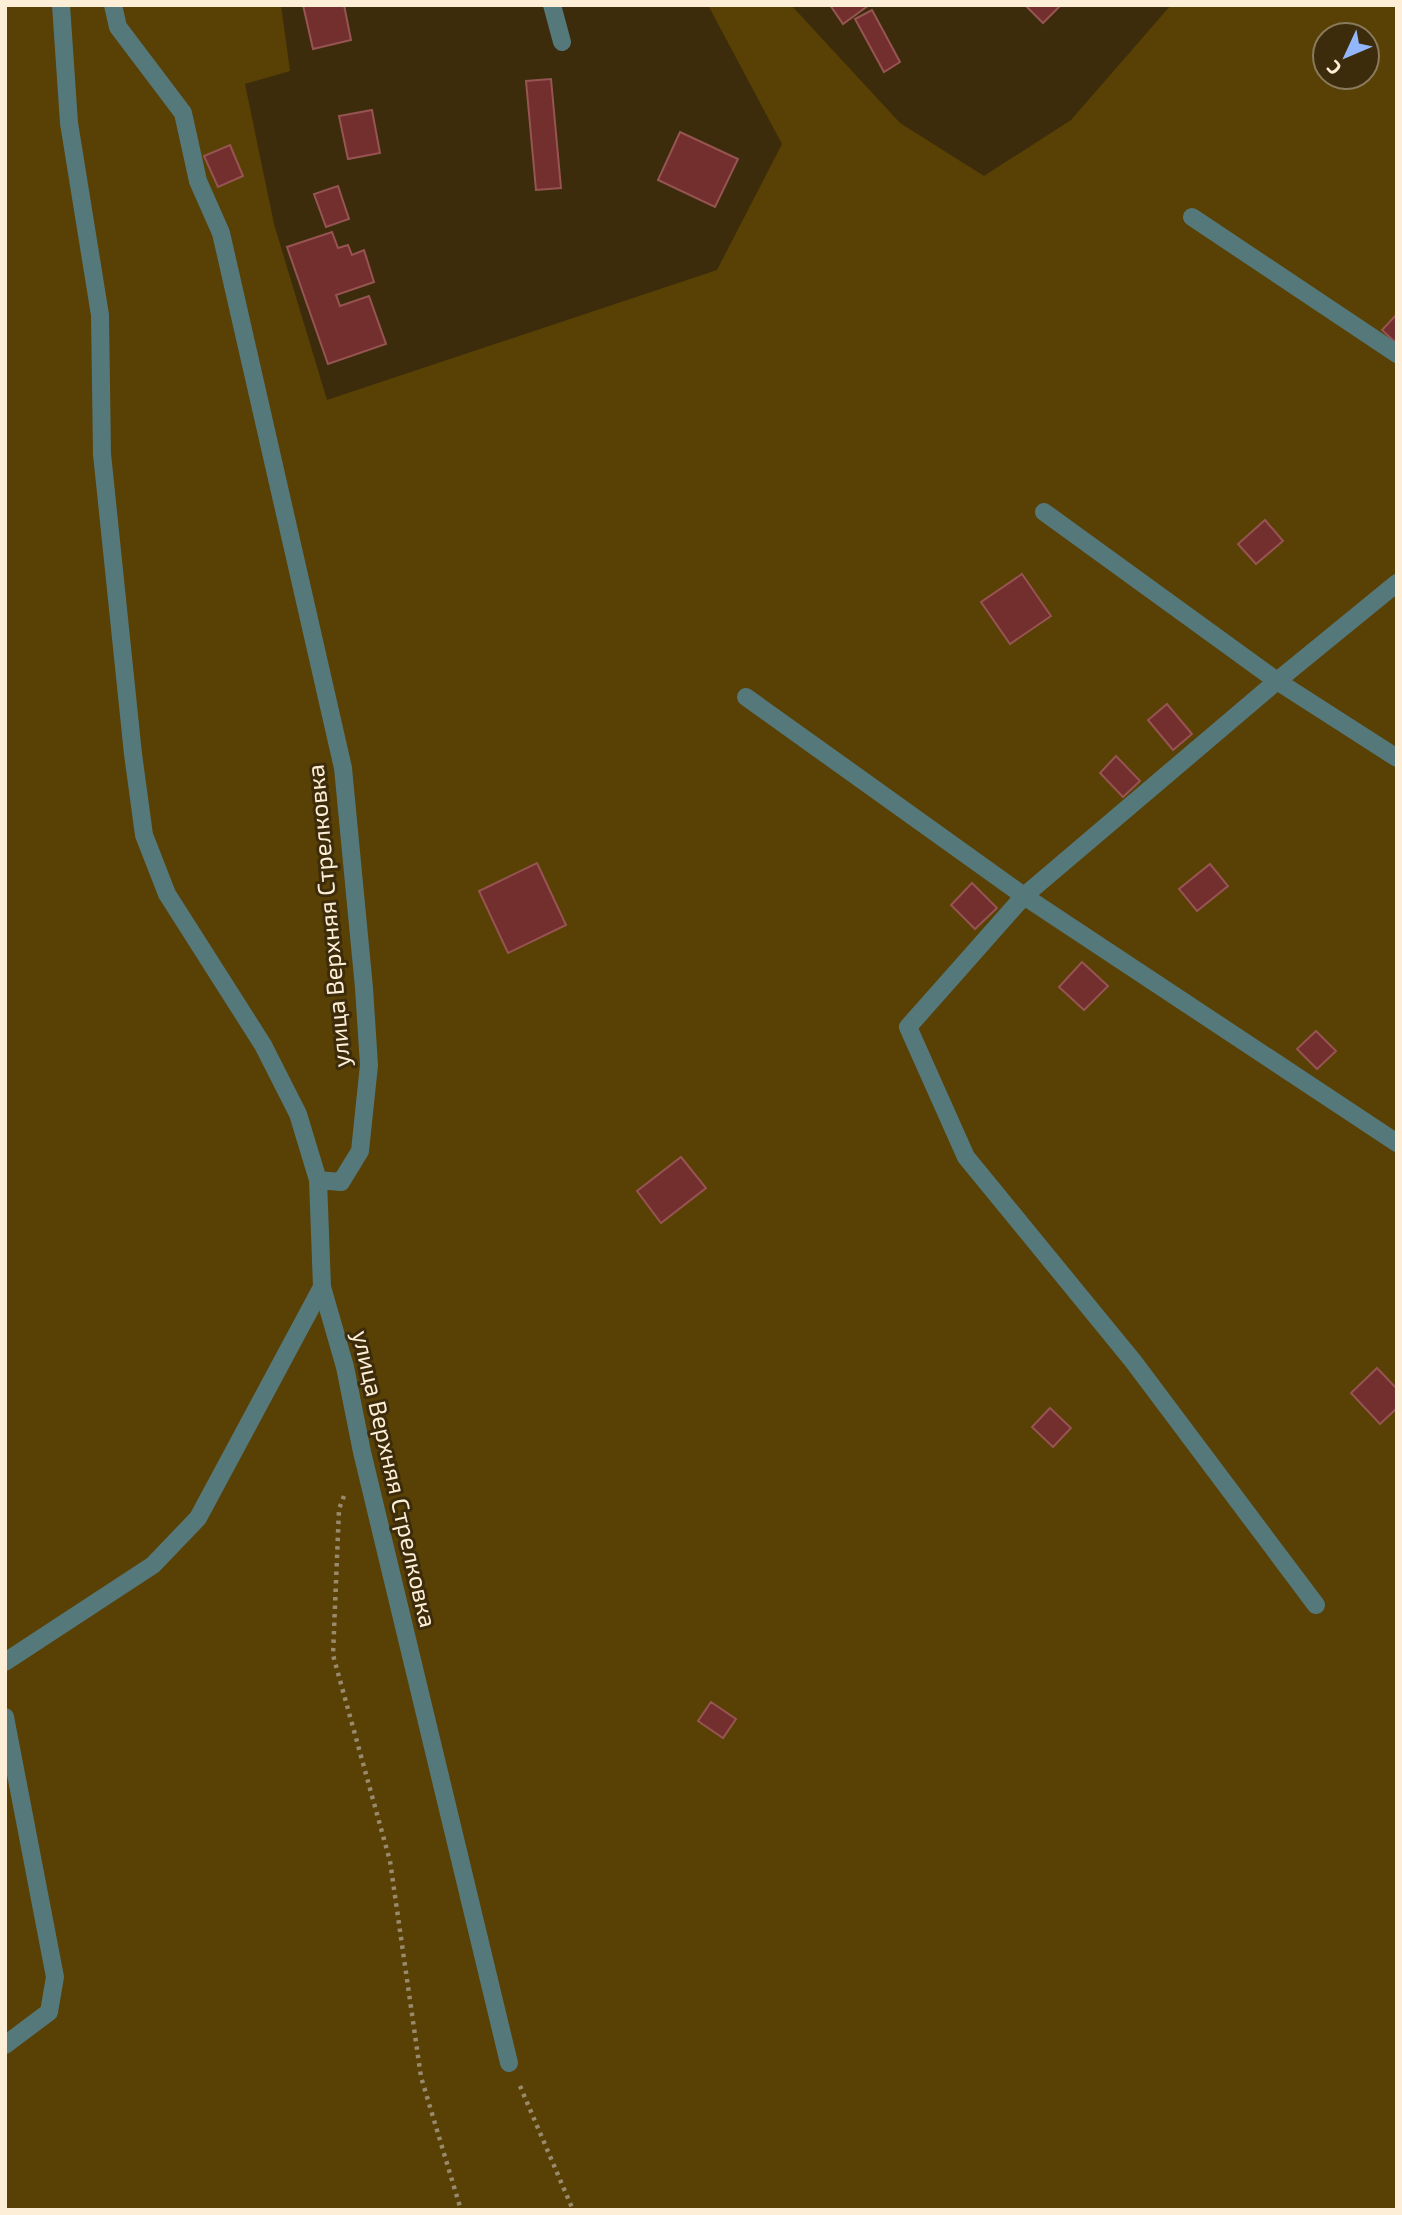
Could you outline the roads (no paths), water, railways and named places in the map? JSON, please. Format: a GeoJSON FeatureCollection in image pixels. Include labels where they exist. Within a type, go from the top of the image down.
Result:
{"type":"FeatureCollection","features":[{"type":"Feature","properties":{"kind":"street"},"geometry":{"type":"LineString","coordinates":[[61,5],[69,123],[100,315],[102,454],[144,835],[167,894],[263,1045],[298,1114],[318,1180]]}},
{"type":"Feature","properties":{"kind":"street","name":"улица Верхняя Стрелковка"},"geometry":{"type":"LineString","coordinates":[[113,5],[118,27],[183,113],[198,181],[221,233],[343,768],[369,1065],[360,1151],[341,1182],[318,1180],[322,1287],[345,1367],[362,1452],[509,2063]]}},
{"type":"Feature","properties":{"kind":"street"},"geometry":{"type":"LineString","coordinates":[[554,6],[562,42]]}},
{"type":"Feature","properties":{"kind":"street"},"geometry":{"type":"LineString","coordinates":[[1192,217],[1397,354]]}},
{"type":"Feature","properties":{"kind":"street"},"geometry":{"type":"LineString","coordinates":[[1044,512],[1277,681],[1397,758]]}},
{"type":"Feature","properties":{"kind":"street"},"geometry":{"type":"LineString","coordinates":[[1316,1605],[1133,1361],[966,1157],[908,1027],[1024,896],[1397,583]]}},
{"type":"Feature","properties":{"kind":"street"},"geometry":{"type":"LineString","coordinates":[[746,697],[1024,896],[1397,1143]]}},
{"type":"Feature","properties":{"kind":"street"},"geometry":{"type":"LineString","coordinates":[[5,1677],[7,1660],[153,1565],[198,1518],[322,1287]]}},
{"type":"Feature","properties":{"kind":"street"},"geometry":{"type":"LineString","coordinates":[[5,1717],[55,1977],[48,2012],[5,2045]]}}]}
